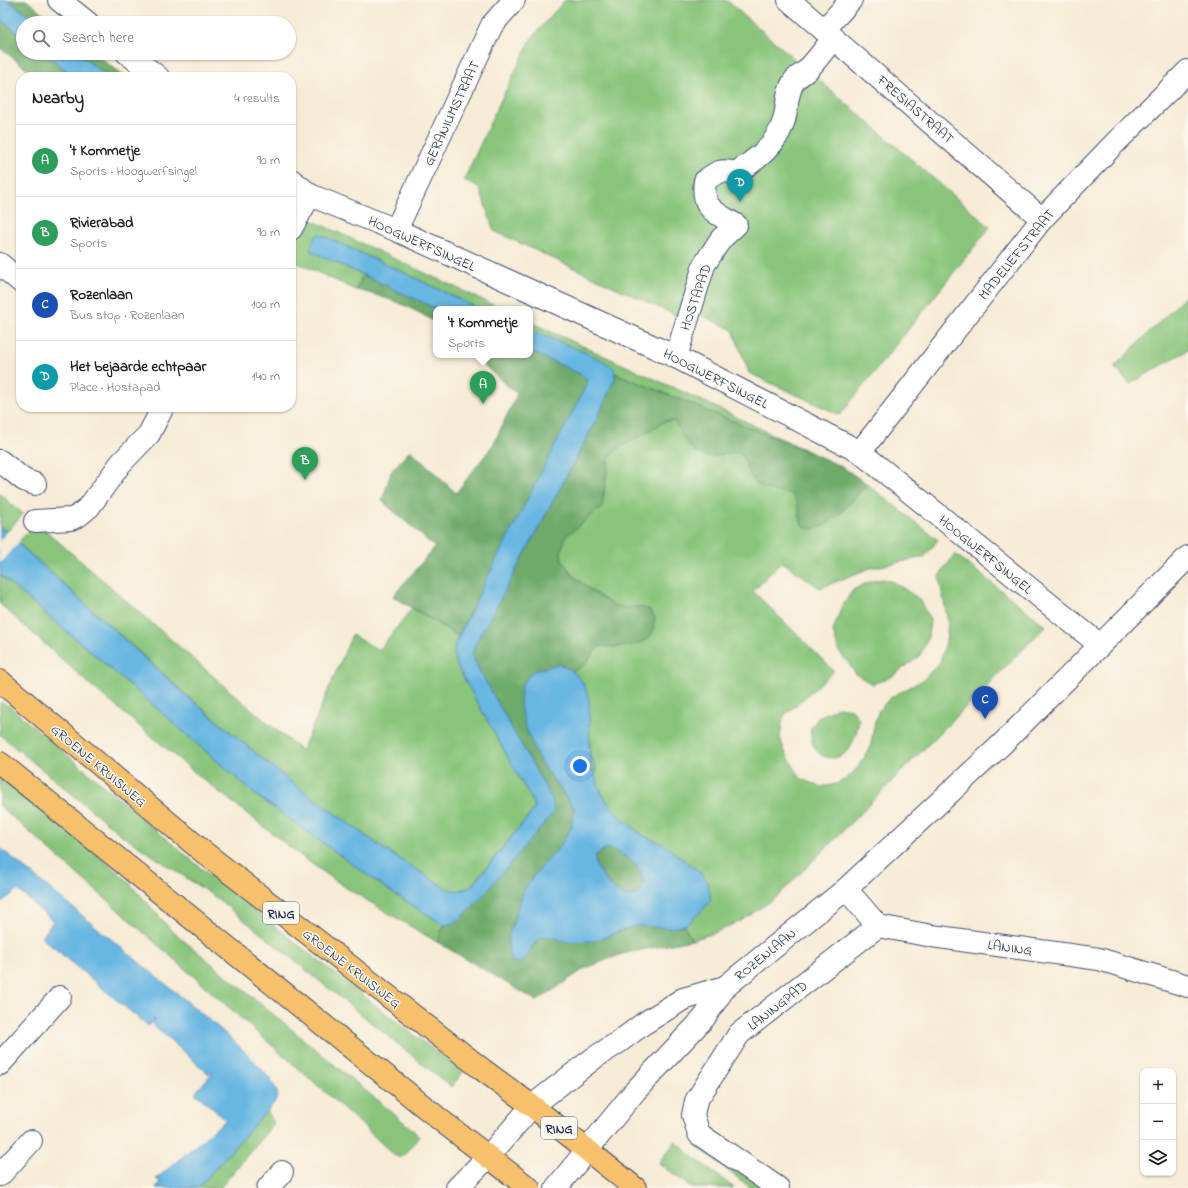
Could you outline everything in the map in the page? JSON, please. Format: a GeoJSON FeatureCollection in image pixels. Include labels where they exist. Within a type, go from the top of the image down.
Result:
{"type":"FeatureCollection","features":[{"type":"Feature","properties":{"kind":"main road","name":"GROENE KRUISWEG"},"geometry":{"type":"LineString","coordinates":[[0,681],[201,850],[483,1070],[532,1106],[635,1188]]}},
{"type":"Feature","properties":{"kind":"main road"},"geometry":{"type":"LineString","coordinates":[[0,763],[443,1122],[529,1188]]}},
{"type":"Feature","properties":{"kind":"street"},"geometry":{"type":"LineString","coordinates":[[59,0],[79,16]]}},
{"type":"Feature","properties":{"kind":"street","name":"GERANIUMSTRAAT"},"geometry":{"type":"LineString","coordinates":[[396,230],[492,25],[514,0]]}},
{"type":"Feature","properties":{"kind":"street","name":"FRESIASTRAAT"},"geometry":{"type":"LineString","coordinates":[[789,0],[1042,219]]}},
{"type":"Feature","properties":{"kind":"street"},"geometry":{"type":"LineString","coordinates":[[829,34],[851,0]]}},
{"type":"Feature","properties":{"kind":"street","name":"HOSTAPAD"},"geometry":{"type":"LineString","coordinates":[[676,357],[704,265],[721,239],[736,225],[710,209],[704,192],[705,181],[715,173],[727,170],[736,173],[756,160],[768,148],[778,134],[784,119],[788,94],[795,80],[808,70],[829,34]]}},
{"type":"Feature","properties":{"kind":"street"},"geometry":{"type":"LineString","coordinates":[[136,60],[152,72]]}},
{"type":"Feature","properties":{"kind":"street","name":"MADELIEFSTRAAT"},"geometry":{"type":"LineString","coordinates":[[860,452],[1042,219],[1114,144],[1188,71]]}},
{"type":"Feature","properties":{"kind":"street","name":"HOOGWERFSINGEL"},"geometry":{"type":"LineString","coordinates":[[296,184],[310,195],[396,230],[676,357],[860,452],[1100,645]]}},
{"type":"Feature","properties":{"kind":"street"},"geometry":{"type":"LineString","coordinates":[[296,220],[310,195]]}},
{"type":"Feature","properties":{"kind":"street"},"geometry":{"type":"LineString","coordinates":[[0,264],[16,278]]}},
{"type":"Feature","properties":{"kind":"street"},"geometry":{"type":"LineString","coordinates":[[35,521],[71,519],[78,516],[89,507],[121,463],[149,434],[166,412]]}},
{"type":"Feature","properties":{"kind":"street"},"geometry":{"type":"LineString","coordinates":[[0,461],[24,480],[35,484]]}},
{"type":"Feature","properties":{"kind":"street","name":"ROZENLAAN"},"geometry":{"type":"LineString","coordinates":[[556,1188],[636,1090],[704,1018],[725,987],[846,889],[1006,740],[1188,557]]}},
{"type":"Feature","properties":{"kind":"street"},"geometry":{"type":"LineString","coordinates":[[846,889],[878,926]]}},
{"type":"Feature","properties":{"kind":"street","name":"LANING"},"geometry":{"type":"LineString","coordinates":[[878,926],[932,936],[1099,959],[1188,986]]}},
{"type":"Feature","properties":{"kind":"street","name":"LANINGPAD"},"geometry":{"type":"LineString","coordinates":[[778,1188],[699,1134],[693,1115],[696,1101],[739,1034],[878,926]]}},
{"type":"Feature","properties":{"kind":"street","name":"ROZENLAAN"},"geometry":{"type":"LineString","coordinates":[[457,1188],[488,1157],[532,1106],[594,1058],[643,1024],[683,999],[725,987]]}},
{"type":"Feature","properties":{"kind":"street"},"geometry":{"type":"LineString","coordinates":[[0,1064],[60,997]]}},
{"type":"Feature","properties":{"kind":"street"},"geometry":{"type":"LineString","coordinates":[[0,1175],[31,1141]]}},
{"type":"Feature","properties":{"kind":"green space"},"geometry":{"type":"Polygon","coordinates":[[[8,0],[26,0],[47,16],[29,16],[8,0]]]}},
{"type":"Feature","properties":{"kind":"green space"},"geometry":{"type":"Polygon","coordinates":[[[565,0],[726,0],[990,227],[840,415],[749,373],[733,330],[682,306],[677,316],[494,231],[479,187],[464,180],[531,39],[565,0]]]}},
{"type":"Feature","properties":{"kind":"green space"},"geometry":{"type":"Polygon","coordinates":[[[0,19],[16,32],[16,60],[53,60],[69,72],[31,72],[0,48],[0,19]]]}},
{"type":"Feature","properties":{"kind":"green space"},"geometry":{"type":"Polygon","coordinates":[[[86,60],[103,60],[119,72],[102,72],[86,60]]]}},
{"type":"Feature","properties":{"kind":"green space"},"geometry":{"type":"Polygon","coordinates":[[[309,219],[496,306],[473,306],[319,234],[316,236],[311,251],[363,275],[356,290],[296,262],[296,239],[303,223],[309,219]]]}},
{"type":"Feature","properties":{"kind":"green space"},"geometry":{"type":"Polygon","coordinates":[[[363,275],[433,307],[433,321],[398,303],[377,295],[356,290],[363,275]]]}},
{"type":"Feature","properties":{"kind":"green space"},"geometry":{"type":"Polygon","coordinates":[[[1188,294],[1188,350],[1130,384],[1114,367],[1188,294]]]}},
{"type":"Feature","properties":{"kind":"green space"},"geometry":{"type":"Polygon","coordinates":[[[533,323],[812,453],[615,373],[613,368],[599,359],[533,332],[533,323]]]}},
{"type":"Feature","properties":{"kind":"green space"},"geometry":{"type":"Polygon","coordinates":[[[533,352],[586,378],[587,384],[458,636],[393,596],[435,547],[382,501],[391,472],[410,450],[456,493],[493,445],[517,394],[475,358],[533,358],[533,352]]]}},
{"type":"Feature","properties":{"kind":"green space"},"geometry":{"type":"Polygon","coordinates":[[[615,373],[812,453],[844,468],[867,484],[834,519],[818,528],[810,529],[802,525],[797,503],[792,494],[770,490],[755,483],[742,454],[731,452],[711,456],[697,453],[691,448],[674,421],[666,421],[616,450],[609,457],[602,507],[566,536],[561,551],[562,561],[574,576],[593,592],[613,605],[625,608],[641,607],[650,610],[655,618],[653,631],[649,637],[637,644],[613,647],[599,646],[585,664],[573,671],[559,664],[520,706],[526,728],[540,762],[574,808],[572,826],[561,845],[532,878],[524,890],[508,938],[509,955],[524,961],[531,948],[540,938],[550,935],[565,942],[596,940],[636,926],[664,927],[684,925],[692,940],[622,954],[584,969],[537,1001],[437,942],[444,925],[451,924],[552,799],[477,666],[472,654],[478,638],[599,415],[615,378],[615,373]]]}},
{"type":"Feature","properties":{"kind":"green space"},"geometry":{"type":"Polygon","coordinates":[[[666,421],[674,421],[695,452],[712,457],[734,451],[742,454],[747,468],[770,489],[792,494],[797,503],[802,525],[850,503],[867,484],[938,540],[924,557],[870,568],[820,588],[782,562],[753,591],[834,671],[783,717],[780,737],[784,750],[801,779],[821,787],[836,784],[846,779],[858,767],[870,749],[875,721],[879,710],[890,698],[923,680],[940,662],[946,642],[948,622],[939,576],[955,554],[1046,626],[777,897],[741,921],[714,933],[692,940],[684,925],[701,912],[663,844],[642,835],[617,814],[603,796],[590,764],[589,698],[583,683],[573,671],[585,664],[599,646],[620,647],[641,607],[625,608],[613,605],[593,592],[574,576],[562,561],[561,551],[566,536],[602,507],[609,457],[616,450],[666,421]]]}},
{"type":"Feature","properties":{"kind":"green space"},"geometry":{"type":"Polygon","coordinates":[[[0,494],[23,514],[7,532],[0,527],[0,494]]]}},
{"type":"Feature","properties":{"kind":"green space"},"geometry":{"type":"Polygon","coordinates":[[[31,528],[46,531],[245,704],[302,751],[352,635],[379,650],[412,608],[458,636],[454,651],[457,666],[535,805],[534,809],[470,887],[456,891],[447,889],[384,849],[287,779],[190,698],[18,543],[31,528]]]}},
{"type":"Feature","properties":{"kind":"green space"},"geometry":{"type":"Polygon","coordinates":[[[0,575],[256,795],[391,892],[444,925],[437,942],[348,889],[309,862],[204,780],[94,688],[0,604],[0,575]]]}},
{"type":"Feature","properties":{"kind":"green space"},"geometry":{"type":"Polygon","coordinates":[[[883,579],[894,582],[919,599],[930,620],[928,637],[920,656],[891,677],[872,684],[857,675],[838,650],[833,631],[841,608],[853,590],[869,582],[883,579]]]}},
{"type":"Feature","properties":{"kind":"green space"},"geometry":{"type":"Polygon","coordinates":[[[0,702],[9,706],[208,874],[463,1072],[451,1087],[218,899],[123,836],[0,735],[0,702]]]}},
{"type":"Feature","properties":{"kind":"green space"},"geometry":{"type":"Polygon","coordinates":[[[838,707],[852,709],[859,720],[854,738],[844,754],[829,758],[825,757],[816,750],[810,729],[819,717],[838,707]]]}},
{"type":"Feature","properties":{"kind":"green space"},"geometry":{"type":"Polygon","coordinates":[[[0,775],[127,880],[171,930],[412,1129],[419,1137],[401,1158],[394,1155],[359,1122],[0,806],[0,775]]]}},
{"type":"Feature","properties":{"kind":"green space"},"geometry":{"type":"Polygon","coordinates":[[[605,849],[610,849],[621,853],[632,861],[642,875],[642,891],[635,896],[624,896],[609,885],[596,866],[595,856],[605,849]]]}},
{"type":"Feature","properties":{"kind":"green space"},"geometry":{"type":"Polygon","coordinates":[[[267,1110],[274,1123],[220,1188],[198,1188],[267,1110]]]}},
{"type":"Feature","properties":{"kind":"green space"},"geometry":{"type":"Polygon","coordinates":[[[696,1140],[767,1188],[751,1188],[694,1144],[696,1140]]]}},
{"type":"Feature","properties":{"kind":"green space"},"geometry":{"type":"Polygon","coordinates":[[[676,1141],[687,1152],[734,1188],[692,1188],[661,1165],[659,1162],[676,1141]]]}},
{"type":"Feature","properties":{"kind":"water"},"geometry":{"type":"Polygon","coordinates":[[[0,0],[8,0],[29,16],[16,16],[16,32],[0,19],[0,0]]]}},
{"type":"Feature","properties":{"kind":"water"},"geometry":{"type":"Polygon","coordinates":[[[53,60],[86,60],[102,72],[69,72],[53,60]]]}},
{"type":"Feature","properties":{"kind":"water"},"geometry":{"type":"Polygon","coordinates":[[[319,234],[473,306],[433,307],[313,252],[310,249],[316,236],[319,234]]]}},
{"type":"Feature","properties":{"kind":"water"},"geometry":{"type":"Polygon","coordinates":[[[533,332],[561,342],[609,364],[614,368],[615,378],[599,415],[498,604],[478,638],[472,654],[477,666],[552,799],[554,812],[480,899],[460,919],[451,924],[444,925],[391,892],[256,795],[0,575],[0,527],[189,698],[287,779],[384,849],[447,889],[466,889],[475,882],[533,811],[535,806],[457,666],[454,656],[455,644],[492,568],[587,384],[586,378],[533,352],[533,332]]]}},
{"type":"Feature","properties":{"kind":"water"},"geometry":{"type":"Polygon","coordinates":[[[559,664],[573,671],[583,683],[589,698],[590,764],[603,796],[617,814],[642,835],[663,844],[700,872],[708,883],[711,900],[699,914],[684,925],[668,928],[634,926],[592,941],[566,942],[552,937],[541,938],[534,944],[523,961],[514,963],[509,955],[508,938],[524,890],[532,878],[561,845],[572,826],[574,807],[540,762],[526,728],[520,706],[521,686],[532,672],[559,664]],[[605,849],[595,856],[596,866],[609,885],[624,896],[635,896],[642,891],[643,879],[640,871],[632,861],[621,853],[610,849],[605,849]]]}},
{"type":"Feature","properties":{"kind":"water"},"geometry":{"type":"Polygon","coordinates":[[[0,848],[213,1023],[259,1066],[273,1084],[277,1092],[277,1098],[274,1103],[198,1188],[156,1188],[160,1181],[156,1179],[226,1120],[195,1093],[213,1072],[212,1071],[209,1074],[152,1024],[155,1020],[154,1019],[148,1026],[42,938],[53,921],[18,890],[0,903],[0,848]]]}},
{"type":"Feature","properties":{"kind":"pier"},"geometry":{"type":"Polygon","coordinates":[[[8,531],[20,541],[0,563],[0,540],[8,531]]]}},
{"type":"Feature","properties":{"kind":"place","name":"Het bejaarde echtpaar"},"geometry":{"type":"Point","coordinates":[740,202]}},
{"type":"Feature","properties":{"kind":"place","name":"'t Kommetje"},"geometry":{"type":"Point","coordinates":[483,404]}},
{"type":"Feature","properties":{"kind":"place","name":"Rivierabad"},"geometry":{"type":"Point","coordinates":[305,480]}},
{"type":"Feature","properties":{"kind":"place","name":"Rozenlaan"},"geometry":{"type":"Point","coordinates":[985,719]}}]}
